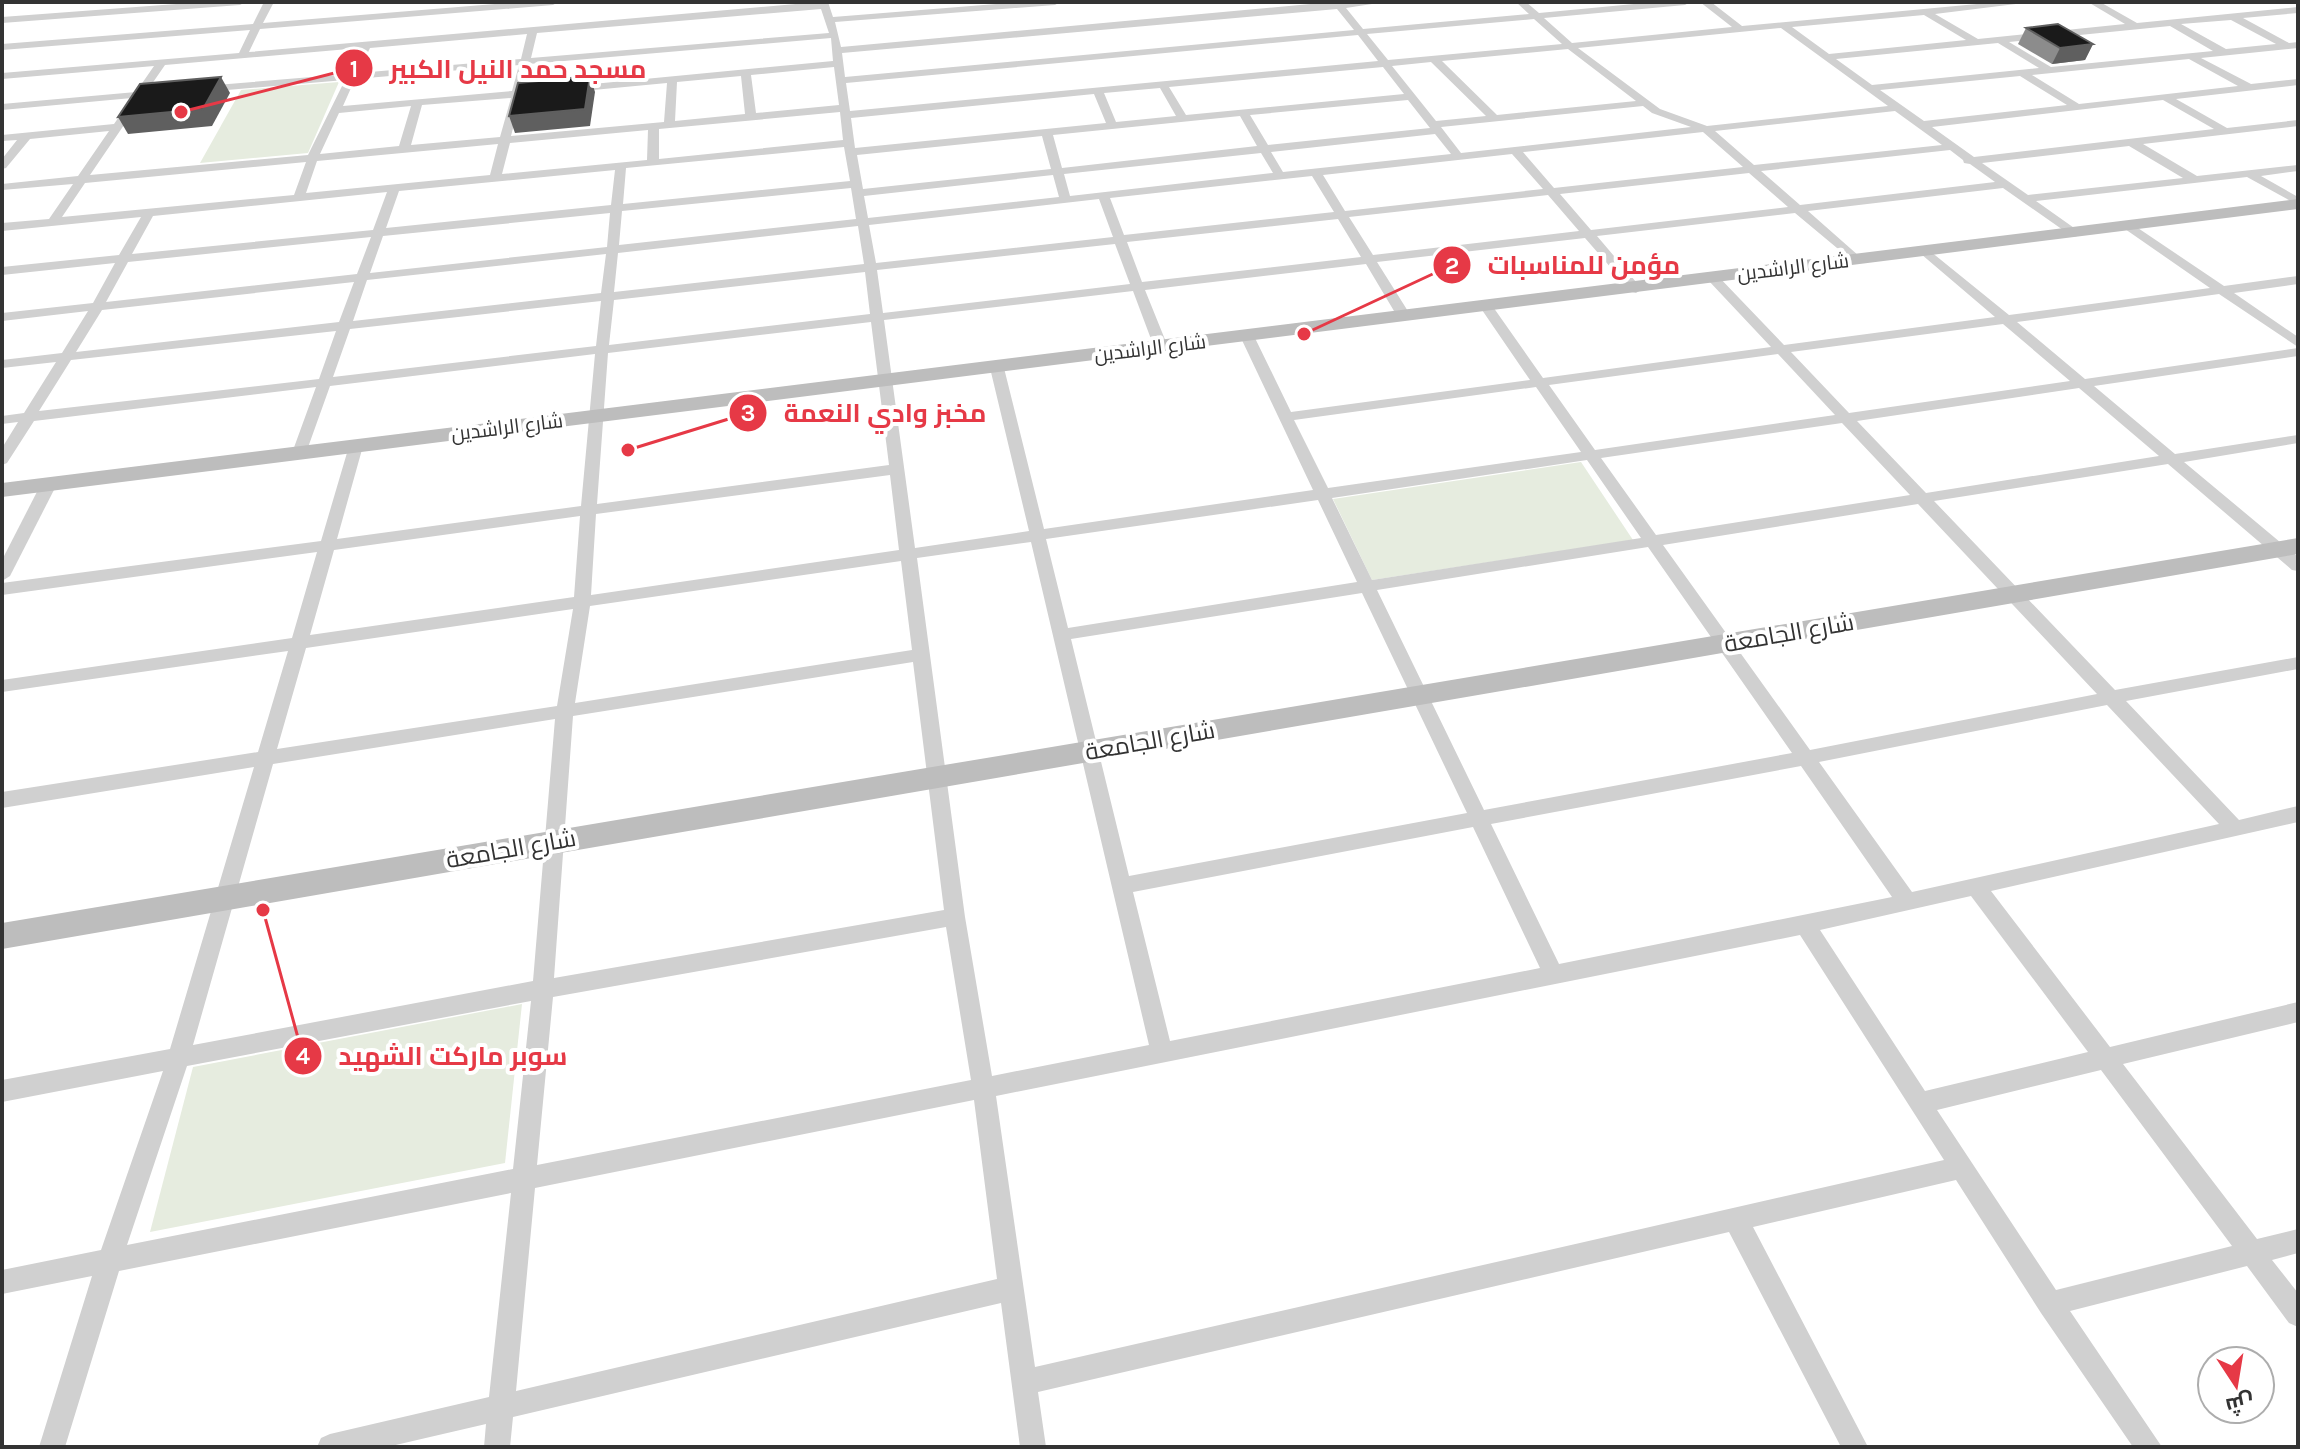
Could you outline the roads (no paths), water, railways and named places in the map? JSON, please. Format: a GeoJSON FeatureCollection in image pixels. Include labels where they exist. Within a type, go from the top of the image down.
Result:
{"type":"FeatureCollection","features":[{"type":"Feature","properties":{"kind":"street"},"geometry":{"type":"LineString","coordinates":[[100,21],[116,2]]}},
{"type":"Feature","properties":{"kind":"street"},"geometry":{"type":"LineString","coordinates":[[2,20],[240,2]]}},
{"type":"Feature","properties":{"kind":"street"},"geometry":{"type":"LineString","coordinates":[[242,56],[269,2]]}},
{"type":"Feature","properties":{"kind":"street"},"geometry":{"type":"LineString","coordinates":[[2,47],[256,27],[455,6],[553,2]]}},
{"type":"Feature","properties":{"kind":"street"},"geometry":{"type":"LineString","coordinates":[[564,90],[746,72],[833,37],[1002,7],[1055,2]]}},
{"type":"Feature","properties":{"kind":"street"},"geometry":{"type":"LineString","coordinates":[[185,91],[833,37],[1007,35],[1132,24],[1185,15],[1380,2]]}},
{"type":"Feature","properties":{"kind":"street"},"geometry":{"type":"LineString","coordinates":[[1521,2],[1570,46],[1645,103],[1664,116],[1706,129],[1855,259]]}},
{"type":"Feature","properties":{"kind":"street"},"geometry":{"type":"LineString","coordinates":[[2,187],[751,116],[846,111],[1025,81],[1077,59],[1685,2]]}},
{"type":"Feature","properties":{"kind":"street"},"geometry":{"type":"LineString","coordinates":[[1705,2],[1741,30]]}},
{"type":"Feature","properties":{"kind":"street"},"geometry":{"type":"LineString","coordinates":[[1884,2],[1902,14]]}},
{"type":"Feature","properties":{"kind":"street"},"geometry":{"type":"LineString","coordinates":[[2,76],[443,40],[635,17],[833,37],[1025,81],[1098,91],[2027,2]]}},
{"type":"Feature","properties":{"kind":"street"},"geometry":{"type":"LineString","coordinates":[[2093,2],[2137,27]]}},
{"type":"Feature","properties":{"kind":"street"},"geometry":{"type":"LineString","coordinates":[[1339,4],[1459,157]]}},
{"type":"Feature","properties":{"kind":"street"},"geometry":{"type":"LineString","coordinates":[[443,40],[455,6]]}},
{"type":"Feature","properties":{"kind":"street"},"geometry":{"type":"LineString","coordinates":[[1002,7],[1007,35]]}},
{"type":"Feature","properties":{"kind":"street"},"geometry":{"type":"LineString","coordinates":[[1826,57],[2298,10]]}},
{"type":"Feature","properties":{"kind":"street"},"geometry":{"type":"LineString","coordinates":[[1926,12],[1976,42]]}},
{"type":"Feature","properties":{"kind":"street"},"geometry":{"type":"LineString","coordinates":[[2232,17],[2292,46]]}},
{"type":"Feature","properties":{"kind":"street"},"geometry":{"type":"LineString","coordinates":[[658,80],[662,20]]}},
{"type":"Feature","properties":{"kind":"street"},"geometry":{"type":"LineString","coordinates":[[2172,23],[2225,53]]}},
{"type":"Feature","properties":{"kind":"street"},"geometry":{"type":"LineString","coordinates":[[1132,24],[1145,53]]}},
{"type":"Feature","properties":{"kind":"street"},"geometry":{"type":"LineString","coordinates":[[1784,26],[1968,161],[2073,233]]}},
{"type":"Feature","properties":{"kind":"street"},"geometry":{"type":"LineString","coordinates":[[77,51],[93,31]]}},
{"type":"Feature","properties":{"kind":"street"},"geometry":{"type":"LineString","coordinates":[[495,178],[533,31]]}},
{"type":"Feature","properties":{"kind":"street"},"geometry":{"type":"LineString","coordinates":[[1063,31],[1077,59]]}},
{"type":"Feature","properties":{"kind":"street"},"geometry":{"type":"LineString","coordinates":[[2054,35],[2067,42]]}},
{"type":"Feature","properties":{"kind":"street"},"geometry":{"type":"LineString","coordinates":[[833,37],[871,269],[955,917],[983,1086],[1033,1447]]}},
{"type":"Feature","properties":{"kind":"street"},"geometry":{"type":"LineString","coordinates":[[2000,40],[2049,70]]}},
{"type":"Feature","properties":{"kind":"street"},"geometry":{"type":"LineString","coordinates":[[298,199],[313,157],[366,46]]}},
{"type":"Feature","properties":{"kind":"street"},"geometry":{"type":"LineString","coordinates":[[1869,88],[2292,46]]}},
{"type":"Feature","properties":{"kind":"street"},"geometry":{"type":"LineString","coordinates":[[1202,47],[1208,58]]}},
{"type":"Feature","properties":{"kind":"street"},"geometry":{"type":"LineString","coordinates":[[2190,56],[2248,87]]}},
{"type":"Feature","properties":{"kind":"street"},"geometry":{"type":"LineString","coordinates":[[2093,57],[2105,65]]}},
{"type":"Feature","properties":{"kind":"street"},"geometry":{"type":"LineString","coordinates":[[1434,59],[1493,117]]}},
{"type":"Feature","properties":{"kind":"street"},"geometry":{"type":"LineString","coordinates":[[61,71],[69,61]]}},
{"type":"Feature","properties":{"kind":"street"},"geometry":{"type":"LineString","coordinates":[[53,222],[161,63]]}},
{"type":"Feature","properties":{"kind":"street"},"geometry":{"type":"LineString","coordinates":[[1215,68],[1222,79]]}},
{"type":"Feature","properties":{"kind":"street"},"geometry":{"type":"LineString","coordinates":[[746,72],[751,116]]}},
{"type":"Feature","properties":{"kind":"street"},"geometry":{"type":"LineString","coordinates":[[2022,73],[2076,106]]}},
{"type":"Feature","properties":{"kind":"street"},"geometry":{"type":"LineString","coordinates":[[669,124],[672,79]]}},
{"type":"Feature","properties":{"kind":"street"},"geometry":{"type":"LineString","coordinates":[[1919,125],[2292,82],[2298,90]]}},
{"type":"Feature","properties":{"kind":"street"},"geometry":{"type":"LineString","coordinates":[[1163,85],[1182,118]]}},
{"type":"Feature","properties":{"kind":"street"},"geometry":{"type":"LineString","coordinates":[[335,110],[548,91]]}},
{"type":"Feature","properties":{"kind":"street"},"geometry":{"type":"LineString","coordinates":[[1098,91],[1112,125]]}},
{"type":"Feature","properties":{"kind":"street"},"geometry":{"type":"LineString","coordinates":[[2,107],[170,92]]}},
{"type":"Feature","properties":{"kind":"street"},"geometry":{"type":"LineString","coordinates":[[2,227],[653,162],[1047,133],[1413,96]]}},
{"type":"Feature","properties":{"kind":"street"},"geometry":{"type":"LineString","coordinates":[[2165,97],[2225,131]]}},
{"type":"Feature","properties":{"kind":"street"},"geometry":{"type":"LineString","coordinates":[[404,149],[418,102]]}},
{"type":"Feature","properties":{"kind":"street"},"geometry":{"type":"LineString","coordinates":[[2,271],[617,210],[1058,172],[1265,149],[1493,117],[1645,103]]}},
{"type":"Feature","properties":{"kind":"street"},"geometry":{"type":"LineString","coordinates":[[2,317],[1895,108]]}},
{"type":"Feature","properties":{"kind":"street"},"geometry":{"type":"LineString","coordinates":[[1243,112],[1280,176]]}},
{"type":"Feature","properties":{"kind":"street"},"geometry":{"type":"LineString","coordinates":[[1968,161],[2298,123]]}},
{"type":"Feature","properties":{"kind":"street"},"geometry":{"type":"LineString","coordinates":[[653,162],[654,125]]}},
{"type":"Feature","properties":{"kind":"street"},"geometry":{"type":"LineString","coordinates":[[2,138],[117,127]]}},
{"type":"Feature","properties":{"kind":"street"},"geometry":{"type":"LineString","coordinates":[[1047,133],[1066,201]]}},
{"type":"Feature","properties":{"kind":"street"},"geometry":{"type":"LineString","coordinates":[[2,166],[26,136]]}},
{"type":"Feature","properties":{"kind":"street"},"geometry":{"type":"LineString","coordinates":[[2131,142],[2194,179]]}},
{"type":"Feature","properties":{"kind":"street"},"geometry":{"type":"LineString","coordinates":[[2,364],[1950,147]]}},
{"type":"Feature","properties":{"kind":"street"},"geometry":{"type":"LineString","coordinates":[[1516,151],[1636,289]]}},
{"type":"Feature","properties":{"kind":"street"},"geometry":{"type":"LineString","coordinates":[[497,1447],[521,1181],[543,989],[565,710],[582,604],[595,416],[621,166]]}},
{"type":"Feature","properties":{"kind":"street"},"geometry":{"type":"LineString","coordinates":[[2025,199],[2298,168]]}},
{"type":"Feature","properties":{"kind":"street"},"geometry":{"type":"LineString","coordinates":[[1316,173],[1404,316]]}},
{"type":"Feature","properties":{"kind":"street"},"geometry":{"type":"LineString","coordinates":[[2250,174],[2298,203]]}},
{"type":"Feature","properties":{"kind":"street"},"geometry":{"type":"LineString","coordinates":[[2,420],[2003,185]]}},
{"type":"Feature","properties":{"kind":"street"},"geometry":{"type":"LineString","coordinates":[[299,453],[394,189]]}},
{"type":"Feature","properties":{"kind":"street"},"geometry":{"type":"LineString","coordinates":[[1103,196],[1161,347]]}},
{"type":"Feature","properties":{"kind":"street","name":"شارع الراشدين"},"geometry":{"type":"LineString","coordinates":[[2,490],[1636,289],[2298,203]]}},
{"type":"Feature","properties":{"kind":"street"},"geometry":{"type":"LineString","coordinates":[[2,460],[97,307],[148,214]]}},
{"type":"Feature","properties":{"kind":"street"},"geometry":{"type":"LineString","coordinates":[[2129,226],[2298,343]]}},
{"type":"Feature","properties":{"kind":"street"},"geometry":{"type":"LineString","coordinates":[[1925,251],[2171,459],[2292,554]]}},
{"type":"Feature","properties":{"kind":"street"},"geometry":{"type":"LineString","coordinates":[[1712,277],[2234,827]]}},
{"type":"Feature","properties":{"kind":"street"},"geometry":{"type":"LineString","coordinates":[[1284,417],[1539,385],[2005,317],[2298,280]]}},
{"type":"Feature","properties":{"kind":"street"},"geometry":{"type":"LineString","coordinates":[[1486,307],[1908,903]]}},
{"type":"Feature","properties":{"kind":"street"},"geometry":{"type":"LineString","coordinates":[[1247,336],[1553,973]]}},
{"type":"Feature","properties":{"kind":"street"},"geometry":{"type":"LineString","coordinates":[[2,686],[2298,352]]}},
{"type":"Feature","properties":{"kind":"street"},"geometry":{"type":"LineString","coordinates":[[997,368],[1162,1052]]}},
{"type":"Feature","properties":{"kind":"street"},"geometry":{"type":"LineString","coordinates":[[1060,635],[2298,439]]}},
{"type":"Feature","properties":{"kind":"street"},"geometry":{"type":"LineString","coordinates":[[52,1447],[110,1259],[178,1060],[356,446]]}},
{"type":"Feature","properties":{"kind":"street"},"geometry":{"type":"LineString","coordinates":[[2,589],[897,469]]}},
{"type":"Feature","properties":{"kind":"street"},"geometry":{"type":"LineString","coordinates":[[2,576],[49,484]]}},
{"type":"Feature","properties":{"kind":"street","name":"شارع الجامعة"},"geometry":{"type":"LineString","coordinates":[[2,936],[2014,595],[2292,554]]}},
{"type":"Feature","properties":{"kind":"street"},"geometry":{"type":"LineString","coordinates":[[2,800],[920,655]]}},
{"type":"Feature","properties":{"kind":"street"},"geometry":{"type":"LineString","coordinates":[[1121,886],[1807,757],[2111,695],[2298,663]]}},
{"type":"Feature","properties":{"kind":"street"},"geometry":{"type":"LineString","coordinates":[[2,1282],[1805,925],[2297,815]]}},
{"type":"Feature","properties":{"kind":"street"},"geometry":{"type":"LineString","coordinates":[[1977,888],[2298,1314]]}},
{"type":"Feature","properties":{"kind":"street"},"geometry":{"type":"LineString","coordinates":[[2,1091],[543,989],[955,917]]}},
{"type":"Feature","properties":{"kind":"street"},"geometry":{"type":"LineString","coordinates":[[1805,925],[2050,1304],[2149,1447]]}},
{"type":"Feature","properties":{"kind":"street"},"geometry":{"type":"LineString","coordinates":[[1920,1103],[2298,1012]]}},
{"type":"Feature","properties":{"kind":"street"},"geometry":{"type":"LineString","coordinates":[[1024,1382],[1962,1167]]}},
{"type":"Feature","properties":{"kind":"street"},"geometry":{"type":"LineString","coordinates":[[1735,1218],[1855,1447]]}},
{"type":"Feature","properties":{"kind":"street"},"geometry":{"type":"LineString","coordinates":[[2050,1304],[2298,1241]]}},
{"type":"Feature","properties":{"kind":"street"},"geometry":{"type":"LineString","coordinates":[[330,1447],[1012,1288]]}},
{"type":"Feature","properties":{"kind":"place","name":"مسجد حمد النيل الكبير"},"geometry":{"type":"Point","coordinates":[181,112]}},
{"type":"Feature","properties":{"kind":"place","name":"مؤمن للمناسبات"},"geometry":{"type":"Point","coordinates":[1304,334]}},
{"type":"Feature","properties":{"kind":"place","name":"مخبز وادي النعمة"},"geometry":{"type":"Point","coordinates":[628,450]}},
{"type":"Feature","properties":{"kind":"place","name":"سوبر ماركت الشهيد"},"geometry":{"type":"Point","coordinates":[263,910]}}]}
